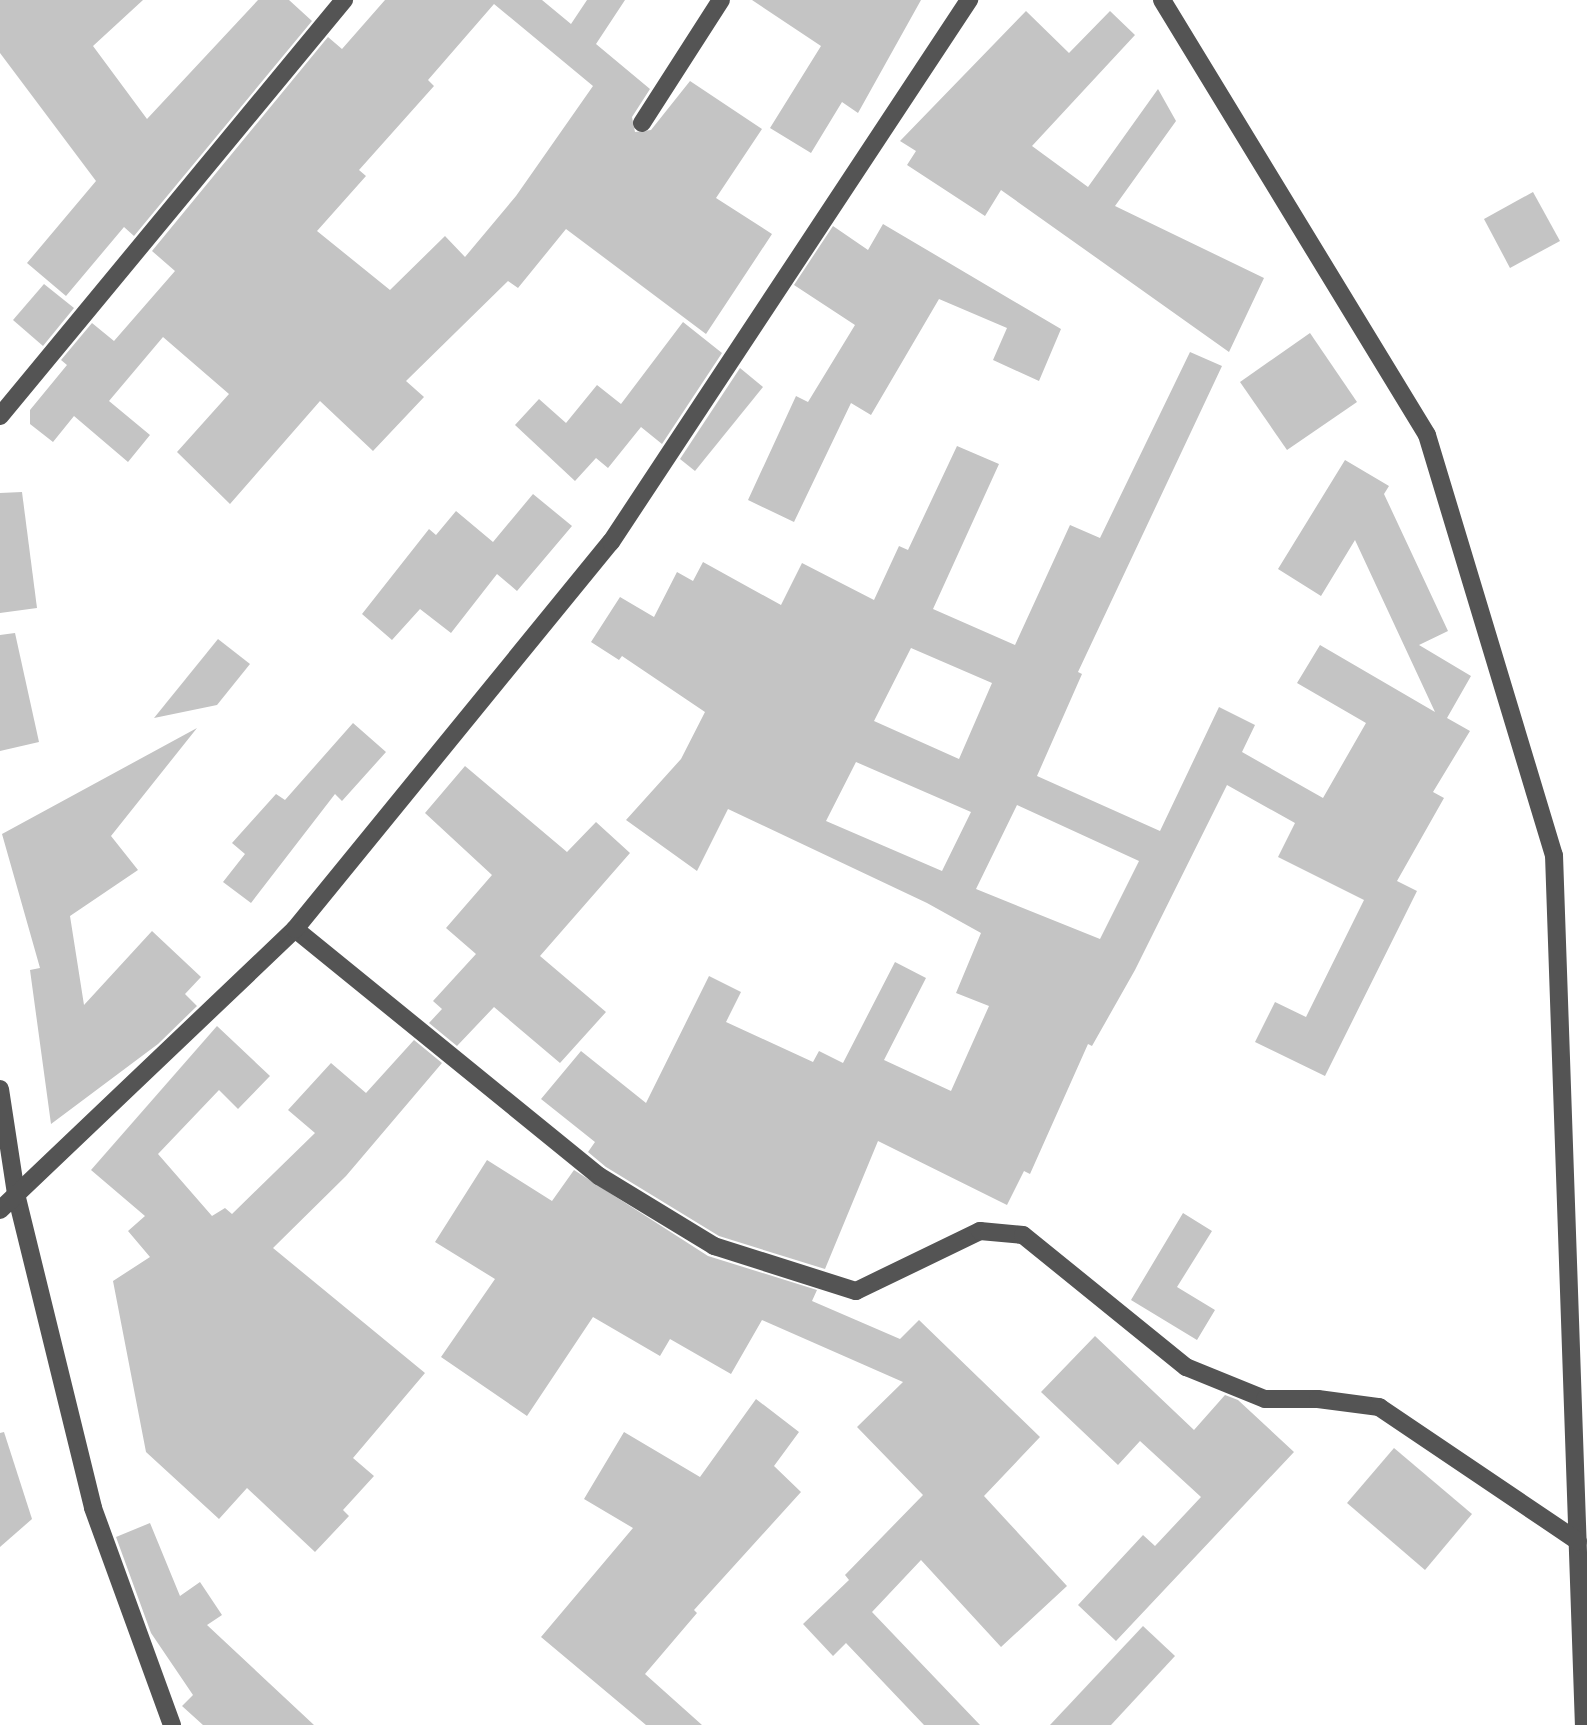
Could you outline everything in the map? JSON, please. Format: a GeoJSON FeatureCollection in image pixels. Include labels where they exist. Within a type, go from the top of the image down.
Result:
{"type":"FeatureCollection","features":[{"type":"Feature","properties":{"kind":"street"},"geometry":{"type":"LineString","coordinates":[[0,416],[344,0]]}},
{"type":"Feature","properties":{"kind":"street"},"geometry":{"type":"LineString","coordinates":[[642,123],[721,0]]}},
{"type":"Feature","properties":{"kind":"street"},"geometry":{"type":"LineString","coordinates":[[0,1210],[295,929],[611,542],[969,0]]}},
{"type":"Feature","properties":{"kind":"street"},"geometry":{"type":"LineString","coordinates":[[1162,0],[1427,435],[1554,855],[1584,1725]]}},
{"type":"Feature","properties":{"kind":"street"},"geometry":{"type":"LineString","coordinates":[[295,929],[599,1176],[714,1247],[856,1291],[980,1231],[1023,1235],[1186,1367],[1265,1399],[1318,1399],[1379,1407],[1578,1541]]}},
{"type":"Feature","properties":{"kind":"street"},"geometry":{"type":"LineString","coordinates":[[0,1089],[16,1194],[93,1508],[172,1725]]}},
{"type":"Feature","properties":{"kind":"building"},"geometry":{"type":"Polygon","coordinates":[[[0,0],[143,0],[93,46],[147,119],[258,0],[289,0],[312,21],[134,236],[124,227],[66,296],[27,263],[96,181],[0,53],[0,0]]]}},
{"type":"Feature","properties":{"kind":"building"},"geometry":{"type":"Polygon","coordinates":[[[385,0],[542,0],[571,24],[587,0],[625,0],[596,44],[650,89],[632,117],[635,132],[651,130],[690,81],[762,129],[716,198],[772,234],[706,334],[566,229],[518,288],[508,281],[406,381],[424,397],[373,451],[320,401],[230,504],[177,452],[229,394],[163,337],[109,401],[150,435],[128,462],[74,416],[53,442],[30,424],[30,410],[67,365],[61,360],[92,323],[114,341],[175,271],[152,251],[328,37],[342,49],[385,0]],[[494,4],[428,80],[434,86],[359,170],[366,176],[317,231],[390,290],[445,236],[465,257],[516,196],[593,86],[494,4]]]}},
{"type":"Feature","properties":{"kind":"building"},"geometry":{"type":"Polygon","coordinates":[[[752,0],[921,0],[858,113],[842,102],[811,153],[770,128],[821,46],[752,0]]]}},
{"type":"Feature","properties":{"kind":"building"},"geometry":{"type":"Polygon","coordinates":[[[1026,11],[1069,53],[1110,11],[1135,35],[1032,146],[1088,187],[1158,89],[1176,121],[1115,206],[1264,278],[1229,352],[1001,190],[985,216],[907,165],[916,151],[900,141],[1026,11]]]}},
{"type":"Feature","properties":{"kind":"building"},"geometry":{"type":"Polygon","coordinates":[[[1533,192],[1560,241],[1510,268],[1484,219],[1533,192]]]}},
{"type":"Feature","properties":{"kind":"building"},"geometry":{"type":"Polygon","coordinates":[[[883,224],[1061,329],[1039,381],[993,360],[1007,328],[939,299],[871,415],[851,403],[794,522],[748,500],[796,396],[808,402],[855,325],[794,285],[833,226],[868,250],[883,224]]]}},
{"type":"Feature","properties":{"kind":"building"},"geometry":{"type":"Polygon","coordinates":[[[44,284],[74,308],[43,346],[13,320],[44,284]]]}},
{"type":"Feature","properties":{"kind":"building"},"geometry":{"type":"Polygon","coordinates":[[[683,322],[722,353],[662,444],[641,427],[608,468],[596,458],[575,481],[515,425],[539,399],[566,423],[597,385],[621,404],[683,322]]]}},
{"type":"Feature","properties":{"kind":"building"},"geometry":{"type":"Polygon","coordinates":[[[1310,333],[1357,402],[1287,450],[1240,382],[1310,333]]]}},
{"type":"Feature","properties":{"kind":"building"},"geometry":{"type":"Polygon","coordinates":[[[1190,352],[1222,366],[1078,672],[1082,674],[1037,776],[1160,831],[1219,707],[1255,725],[1242,752],[1323,798],[1366,723],[1297,683],[1320,645],[1435,712],[1355,540],[1321,596],[1278,569],[1345,460],[1389,486],[1384,494],[1448,631],[1419,645],[1471,676],[1447,718],[1470,731],[1433,792],[1444,798],[1397,881],[1417,891],[1325,1076],[1255,1042],[1275,1002],[1306,1017],[1364,900],[1278,857],[1295,823],[1227,785],[1135,970],[1092,1046],[1088,1044],[1030,1174],[1024,1171],[1007,1205],[878,1141],[825,1269],[719,1236],[606,1167],[588,1152],[595,1142],[541,1099],[581,1051],[646,1103],[709,976],[741,992],[726,1022],[813,1062],[819,1051],[843,1063],[895,962],[926,978],[884,1060],[951,1091],[989,1006],[956,993],[981,933],[927,903],[728,809],[697,871],[626,820],[681,759],[705,712],[622,656],[619,660],[591,642],[620,597],[654,617],[677,572],[693,581],[703,562],[781,605],[802,563],[874,600],[899,546],[908,550],[957,446],[999,464],[933,609],[1015,645],[1070,525],[1100,538],[1190,352]],[[911,648],[874,721],[959,759],[992,683],[911,648]],[[856,762],[826,821],[942,871],[971,812],[856,762]],[[1017,805],[976,889],[1100,939],[1139,861],[1017,805]]]}},
{"type":"Feature","properties":{"kind":"building"},"geometry":{"type":"Polygon","coordinates":[[[740,368],[763,387],[695,471],[680,459],[740,368]]]}},
{"type":"Feature","properties":{"kind":"building"},"geometry":{"type":"Polygon","coordinates":[[[22,492],[37,608],[0,613],[0,493],[22,492]]]}},
{"type":"Feature","properties":{"kind":"building"},"geometry":{"type":"Polygon","coordinates":[[[533,494],[572,526],[517,591],[497,574],[451,633],[420,609],[392,640],[362,614],[429,529],[436,535],[456,511],[493,542],[533,494]]]}},
{"type":"Feature","properties":{"kind":"building"},"geometry":{"type":"Polygon","coordinates":[[[15,633],[39,742],[0,751],[0,635],[15,633]]]}},
{"type":"Feature","properties":{"kind":"building"},"geometry":{"type":"Polygon","coordinates":[[[218,639],[250,664],[217,705],[154,718],[218,639]]]}},
{"type":"Feature","properties":{"kind":"building"},"geometry":{"type":"Polygon","coordinates":[[[353,723],[386,752],[342,801],[335,794],[251,903],[223,882],[245,854],[232,843],[276,794],[285,800],[353,723]]]}},
{"type":"Feature","properties":{"kind":"building"},"geometry":{"type":"Polygon","coordinates":[[[197,728],[111,836],[138,870],[70,916],[84,1005],[152,931],[201,977],[185,994],[197,1006],[158,1044],[51,1124],[30,970],[40,968],[2,834],[197,728]]]}},
{"type":"Feature","properties":{"kind":"building"},"geometry":{"type":"Polygon","coordinates":[[[465,766],[567,852],[596,822],[630,853],[540,956],[606,1012],[560,1063],[494,1007],[457,1046],[429,1023],[442,1009],[433,1001],[476,954],[446,928],[492,875],[425,813],[465,766]]]}},
{"type":"Feature","properties":{"kind":"building"},"geometry":{"type":"Polygon","coordinates":[[[217,1026],[270,1076],[238,1109],[219,1090],[158,1154],[212,1216],[225,1208],[232,1214],[315,1133],[288,1110],[331,1063],[366,1093],[414,1040],[442,1063],[346,1176],[273,1248],[425,1373],[353,1458],[374,1476],[343,1510],[349,1516],[315,1552],[247,1488],[219,1519],[146,1452],[113,1281],[150,1257],[128,1231],[145,1216],[91,1170],[217,1026]]]}},
{"type":"Feature","properties":{"kind":"building"},"geometry":{"type":"Polygon","coordinates":[[[487,1160],[552,1201],[574,1170],[708,1256],[817,1290],[812,1301],[900,1339],[919,1320],[1040,1437],[984,1496],[1067,1586],[1001,1647],[921,1560],[872,1612],[980,1725],[924,1725],[846,1643],[833,1656],[803,1624],[849,1580],[845,1575],[923,1495],[857,1427],[903,1382],[762,1320],[731,1374],[670,1339],[660,1356],[593,1317],[527,1416],[441,1357],[495,1279],[435,1242],[487,1160]]]}},
{"type":"Feature","properties":{"kind":"building"},"geometry":{"type":"Polygon","coordinates":[[[1183,1213],[1212,1231],[1177,1287],[1215,1310],[1197,1340],[1131,1300],[1183,1213]]]}},
{"type":"Feature","properties":{"kind":"building"},"geometry":{"type":"Polygon","coordinates":[[[1095,1336],[1194,1430],[1225,1395],[1238,1400],[1294,1452],[1116,1641],[1078,1605],[1143,1535],[1155,1546],[1201,1497],[1140,1441],[1118,1465],[1041,1392],[1095,1336]]]}},
{"type":"Feature","properties":{"kind":"building"},"geometry":{"type":"Polygon","coordinates":[[[756,1399],[799,1432],[774,1466],[801,1492],[694,1610],[697,1613],[645,1674],[702,1725],[646,1725],[541,1637],[633,1528],[584,1499],[624,1432],[700,1477],[756,1399]]]}},
{"type":"Feature","properties":{"kind":"building"},"geometry":{"type":"Polygon","coordinates":[[[4,1432],[32,1519],[0,1547],[0,1433],[4,1432]]]}},
{"type":"Feature","properties":{"kind":"building"},"geometry":{"type":"Polygon","coordinates":[[[1394,1448],[1472,1514],[1425,1570],[1347,1503],[1394,1448]]]}},
{"type":"Feature","properties":{"kind":"building"},"geometry":{"type":"Polygon","coordinates":[[[150,1523],[180,1596],[200,1582],[222,1615],[207,1625],[314,1725],[203,1725],[182,1706],[193,1695],[151,1633],[116,1537],[150,1523]]]}},
{"type":"Feature","properties":{"kind":"building"},"geometry":{"type":"Polygon","coordinates":[[[1143,1626],[1175,1656],[1111,1725],[1050,1725],[1143,1626]]]}}]}
